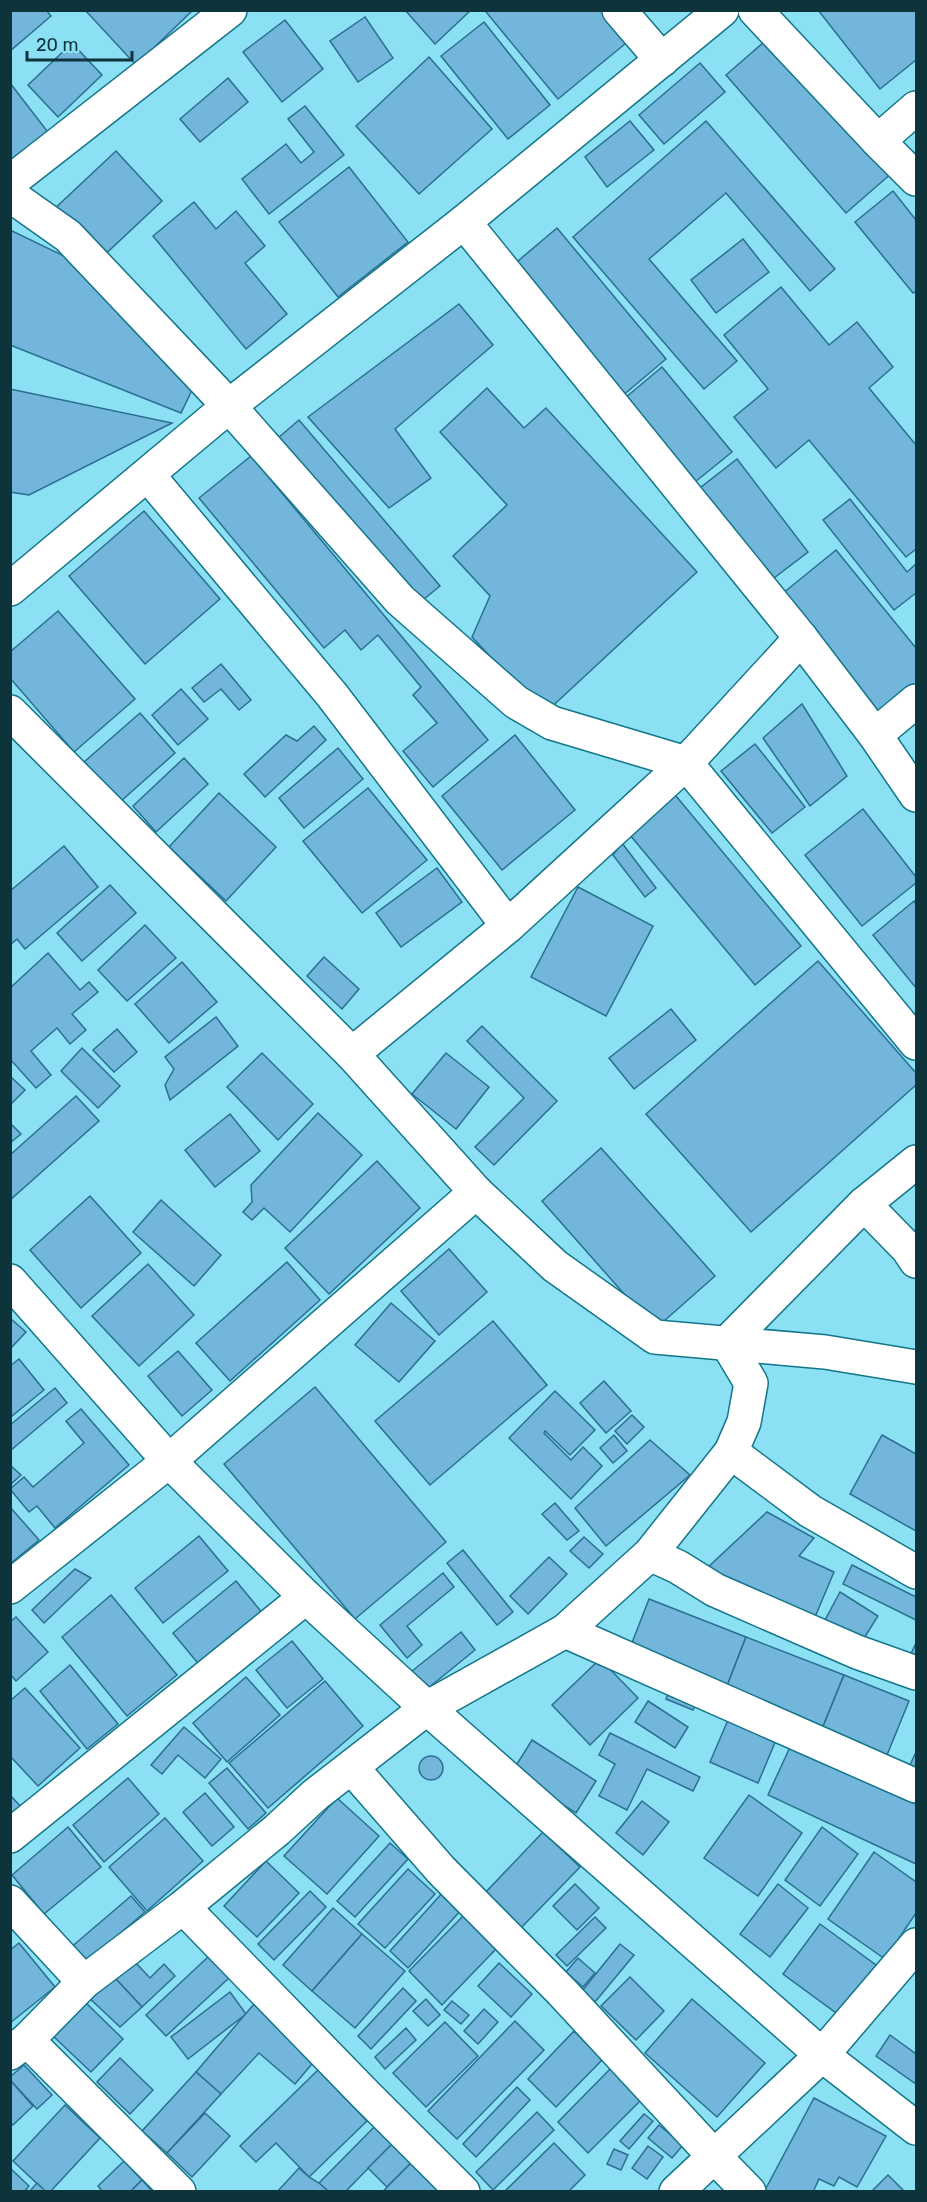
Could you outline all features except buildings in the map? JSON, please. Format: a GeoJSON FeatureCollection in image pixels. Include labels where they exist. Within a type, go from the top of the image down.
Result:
{"type":"FeatureCollection","features":[{"type":"Feature","properties":{"kind":"street"},"geometry":{"type":"LineString","coordinates":[[10,182],[230,10]]}},
{"type":"Feature","properties":{"kind":"street"},"geometry":{"type":"LineString","coordinates":[[619,10],[662,60]]}},
{"type":"Feature","properties":{"kind":"street"},"geometry":{"type":"LineString","coordinates":[[10,589],[229,406],[464,222],[722,10]]}},
{"type":"Feature","properties":{"kind":"street"},"geometry":{"type":"LineString","coordinates":[[755,10],[878,141],[916,178]]}},
{"type":"Feature","properties":{"kind":"street"},"geometry":{"type":"LineString","coordinates":[[878,141],[916,108]]}},
{"type":"Feature","properties":{"kind":"street"},"geometry":{"type":"LineString","coordinates":[[10,195],[68,236],[229,406],[400,600],[516,702],[552,723],[686,763],[916,1043]]}},
{"type":"Feature","properties":{"kind":"street"},"geometry":{"type":"LineString","coordinates":[[464,222],[801,638],[875,735],[916,795]]}},
{"type":"Feature","properties":{"kind":"street"},"geometry":{"type":"LineString","coordinates":[[148,475],[332,695],[508,926]]}},
{"type":"Feature","properties":{"kind":"street"},"geometry":{"type":"LineString","coordinates":[[352,1054],[508,926],[686,763],[801,638]]}},
{"type":"Feature","properties":{"kind":"street"},"geometry":{"type":"LineString","coordinates":[[875,735],[916,701]]}},
{"type":"Feature","properties":{"kind":"street"},"geometry":{"type":"LineString","coordinates":[[10,712],[352,1054],[476,1192],[555,1266],[655,1337],[825,1352],[916,1367]]}},
{"type":"Feature","properties":{"kind":"street"},"geometry":{"type":"LineString","coordinates":[[727,1343],[864,1204],[916,1162]]}},
{"type":"Feature","properties":{"kind":"street"},"geometry":{"type":"LineString","coordinates":[[10,1587],[169,1461],[476,1192]]}},
{"type":"Feature","properties":{"kind":"street"},"geometry":{"type":"LineString","coordinates":[[864,1204],[908,1249],[916,1261]]}},
{"type":"Feature","properties":{"kind":"street"},"geometry":{"type":"LineString","coordinates":[[10,1281],[169,1461],[306,1597],[427,1708],[822,2055],[916,2128]]}},
{"type":"Feature","properties":{"kind":"street"},"geometry":{"type":"LineString","coordinates":[[179,2192],[19,2047],[84,1982],[183,1907],[277,1830],[315,1795],[427,1708],[565,1631],[650,1554],[731,1452],[744,1422],[751,1383],[727,1343]]}},
{"type":"Feature","properties":{"kind":"street"},"geometry":{"type":"LineString","coordinates":[[731,1452],[810,1511],[916,1572]]}},
{"type":"Feature","properties":{"kind":"street"},"geometry":{"type":"LineString","coordinates":[[650,1554],[678,1567],[715,1590],[857,1652],[916,1673]]}},
{"type":"Feature","properties":{"kind":"street"},"geometry":{"type":"LineString","coordinates":[[10,1836],[306,1597]]}},
{"type":"Feature","properties":{"kind":"street"},"geometry":{"type":"LineString","coordinates":[[565,1631],[916,1786]]}},
{"type":"Feature","properties":{"kind":"street"},"geometry":{"type":"LineString","coordinates":[[352,1768],[441,1870],[561,1991],[749,2192]]}},
{"type":"Feature","properties":{"kind":"street"},"geometry":{"type":"LineString","coordinates":[[10,1902],[84,1982]]}},
{"type":"Feature","properties":{"kind":"street"},"geometry":{"type":"LineString","coordinates":[[183,1907],[464,2192]]}},
{"type":"Feature","properties":{"kind":"street"},"geometry":{"type":"LineString","coordinates":[[676,2192],[822,2055],[916,1945]]}}]}
